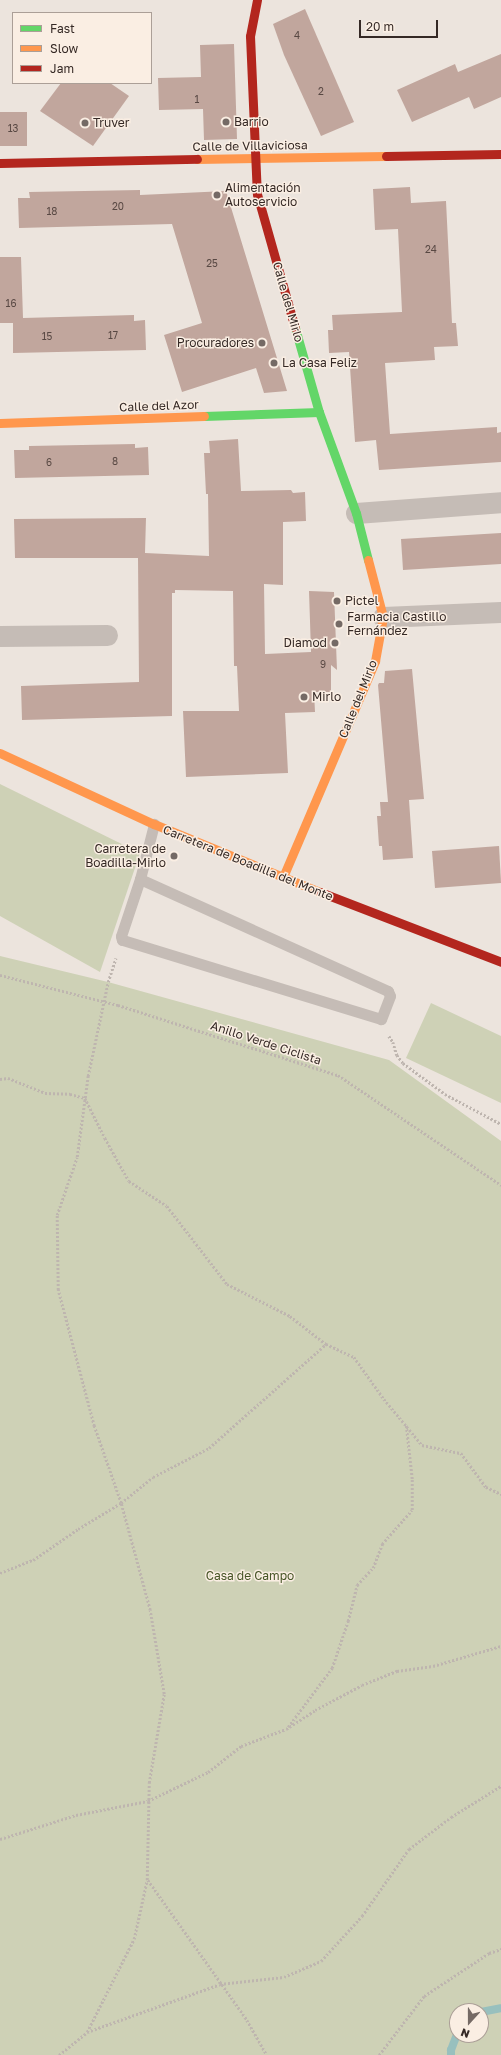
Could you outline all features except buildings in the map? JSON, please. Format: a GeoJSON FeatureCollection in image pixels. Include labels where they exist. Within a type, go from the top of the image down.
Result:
{"type":"FeatureCollection","features":[{"type":"Feature","properties":{"kind":"street","name":"Calle del Mirlo"},"geometry":{"type":"LineString","coordinates":[[257,0],[250,36],[254,158],[257,194],[319,412],[356,513],[383,617],[375,661],[283,877]]}},
{"type":"Feature","properties":{"kind":"street","name":"Calle de Villaviciosa"},"geometry":{"type":"LineString","coordinates":[[0,163],[501,154]]}},
{"type":"Feature","properties":{"kind":"street","name":"Calle del Azor"},"geometry":{"type":"LineString","coordinates":[[0,423],[319,412]]}},
{"type":"Feature","properties":{"kind":"street"},"geometry":{"type":"LineString","coordinates":[[356,513],[501,502]]}},
{"type":"Feature","properties":{"kind":"street"},"geometry":{"type":"LineString","coordinates":[[383,617],[501,612]]}},
{"type":"Feature","properties":{"kind":"street"},"geometry":{"type":"LineString","coordinates":[[0,636],[107,635]]}},
{"type":"Feature","properties":{"kind":"street","name":"Carretera de Boadilla del Monte"},"geometry":{"type":"LineString","coordinates":[[0,754],[154,824],[283,877],[501,962]]}},
{"type":"Feature","properties":{"kind":"lane"},"geometry":{"type":"LineString","coordinates":[[140,879],[388,991],[390,996],[381,1019],[122,940],[121,936],[140,879],[154,824]]}},
{"type":"Feature","properties":{"kind":"path"},"geometry":{"type":"LineString","coordinates":[[87,2032],[134,1939],[147,1880],[149,1783],[164,1694],[150,1610],[121,1503],[94,1426],[58,1290],[57,1215],[76,1157],[85,1098],[108,982],[122,940]]}},
{"type":"Feature","properties":{"kind":"path","name":"Anillo Verde Ciclista"},"geometry":{"type":"LineString","coordinates":[[0,975],[105,1002],[338,1075],[501,1184]]}},
{"type":"Feature","properties":{"kind":"path"},"geometry":{"type":"LineString","coordinates":[[378,1019],[393,1042],[397,1055],[403,1063],[445,1094],[501,1124]]}},
{"type":"Feature","properties":{"kind":"path"},"geometry":{"type":"LineString","coordinates":[[0,1079],[8,1078],[45,1093],[70,1094],[85,1098],[129,1181],[167,1206],[227,1284],[290,1316],[326,1344],[354,1357],[422,1445],[461,1452],[486,1487],[501,1494]]}},
{"type":"Feature","properties":{"kind":"path"},"geometry":{"type":"LineString","coordinates":[[0,1573],[33,1560],[78,1529],[121,1503],[153,1477],[210,1448],[326,1344]]}},
{"type":"Feature","properties":{"kind":"path"},"geometry":{"type":"LineString","coordinates":[[286,1729],[332,1668],[348,1621],[357,1585],[373,1568],[382,1544],[412,1510],[412,1479],[406,1425]]}},
{"type":"Feature","properties":{"kind":"path"},"geometry":{"type":"LineString","coordinates":[[0,1839],[76,1815],[148,1801],[208,1772],[242,1746],[286,1729],[338,1698],[397,1671],[433,1666],[501,1646]]}},
{"type":"Feature","properties":{"kind":"path"},"geometry":{"type":"LineString","coordinates":[[59,2055],[87,2032],[220,1984],[284,1976],[321,1961],[362,1916],[409,1849],[451,1817],[501,1786]]}},
{"type":"Feature","properties":{"kind":"path"},"geometry":{"type":"LineString","coordinates":[[147,1880],[247,2020],[267,2055]]}},
{"type":"Feature","properties":{"kind":"path"},"geometry":{"type":"LineString","coordinates":[[379,2055],[424,1996],[489,1954],[501,1949]]}},
{"type":"Feature","properties":{"kind":"green space"},"geometry":{"type":"Polygon","coordinates":[[[0,784],[140,853],[100,972],[0,916],[0,784]]]}},
{"type":"Feature","properties":{"kind":"green space","name":"Casa de Campo"},"geometry":{"type":"Polygon","coordinates":[[[0,956],[108,982],[389,1060],[501,1141],[501,2055],[0,2055],[0,956]]]}},
{"type":"Feature","properties":{"kind":"green space"},"geometry":{"type":"Polygon","coordinates":[[[431,1003],[501,1036],[501,1103],[406,1058],[431,1003]]]}},
{"type":"Feature","properties":{"kind":"waterway"},"geometry":{"type":"LineString","coordinates":[[489,2010],[501,2008]]}},
{"type":"Feature","properties":{"kind":"waterway"},"geometry":{"type":"LineString","coordinates":[[451,2055],[454,2043]]}},
{"type":"Feature","properties":{"kind":"traffic: fast"},"geometry":{"type":"LineString","coordinates":[[295,328],[319,412],[356,513],[368,560]]}},
{"type":"Feature","properties":{"kind":"traffic: fast"},"geometry":{"type":"LineString","coordinates":[[204,416],[319,412]]}},
{"type":"Feature","properties":{"kind":"traffic: slow"},"geometry":{"type":"LineString","coordinates":[[197,159],[386,156]]}},
{"type":"Feature","properties":{"kind":"traffic: slow"},"geometry":{"type":"LineString","coordinates":[[0,423],[204,416]]}},
{"type":"Feature","properties":{"kind":"traffic: slow"},"geometry":{"type":"LineString","coordinates":[[283,877],[375,661],[383,617],[368,560]]}},
{"type":"Feature","properties":{"kind":"traffic: slow"},"geometry":{"type":"LineString","coordinates":[[0,753],[154,824],[320,892]]}},
{"type":"Feature","properties":{"kind":"traffic: jam"},"geometry":{"type":"LineString","coordinates":[[257,0],[250,36],[257,194],[295,328]]}},
{"type":"Feature","properties":{"kind":"traffic: jam"},"geometry":{"type":"LineString","coordinates":[[386,156],[501,154]]}},
{"type":"Feature","properties":{"kind":"traffic: jam"},"geometry":{"type":"LineString","coordinates":[[0,163],[197,159]]}},
{"type":"Feature","properties":{"kind":"traffic: jam"},"geometry":{"type":"LineString","coordinates":[[320,892],[501,962]]}},
{"type":"Feature","properties":{"kind":"place","name":"Barrio"},"geometry":{"type":"Point","coordinates":[226,122]}},
{"type":"Feature","properties":{"kind":"place","name":"Truver"},"geometry":{"type":"Point","coordinates":[85,123]}},
{"type":"Feature","properties":{"kind":"place","name":"Alimentación Autoservicio"},"geometry":{"type":"Point","coordinates":[217,195]}},
{"type":"Feature","properties":{"kind":"place","name":"Procuradores"},"geometry":{"type":"Point","coordinates":[262,343]}},
{"type":"Feature","properties":{"kind":"place","name":"La Casa Feliz"},"geometry":{"type":"Point","coordinates":[274,363]}},
{"type":"Feature","properties":{"kind":"place","name":"Pictel"},"geometry":{"type":"Point","coordinates":[337,601]}},
{"type":"Feature","properties":{"kind":"place","name":"Farmacia Castillo Fernández"},"geometry":{"type":"Point","coordinates":[339,624]}},
{"type":"Feature","properties":{"kind":"place","name":"Diamod"},"geometry":{"type":"Point","coordinates":[335,643]}},
{"type":"Feature","properties":{"kind":"place","name":"Mirlo"},"geometry":{"type":"Point","coordinates":[304,697]}},
{"type":"Feature","properties":{"kind":"place","name":"Carretera de Boadilla-Mirlo"},"geometry":{"type":"Point","coordinates":[174,856]}}]}
